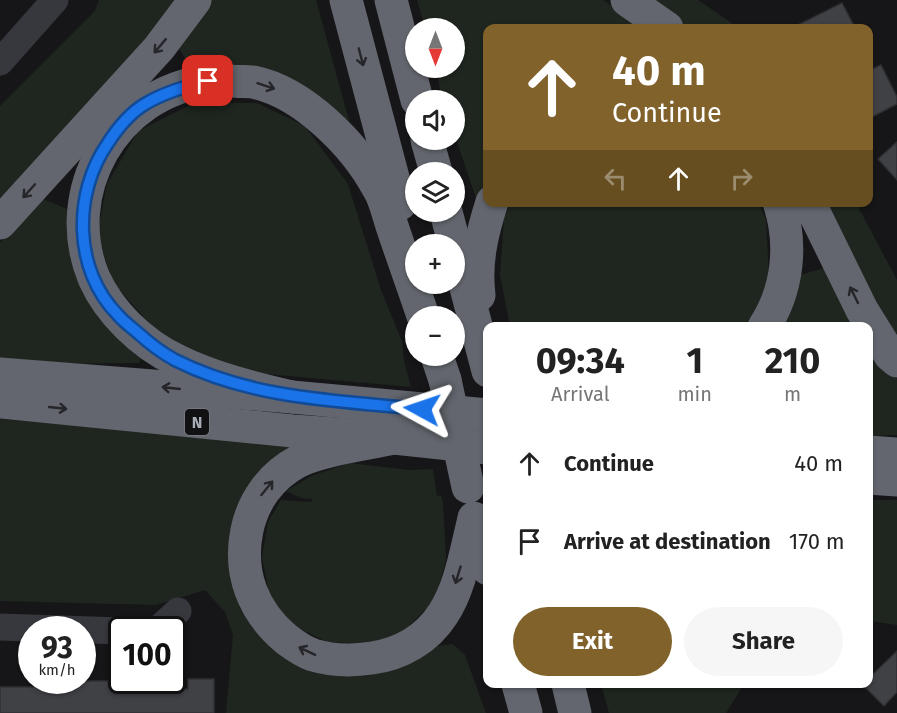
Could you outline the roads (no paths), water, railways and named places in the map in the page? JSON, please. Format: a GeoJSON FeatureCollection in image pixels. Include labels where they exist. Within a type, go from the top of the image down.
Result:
{"type":"FeatureCollection","features":[{"type":"Feature","properties":{"kind":"highway"},"geometry":{"type":"LineString","coordinates":[[0,223],[159,48],[195,0]]}},
{"type":"Feature","properties":{"kind":"highway"},"geometry":{"type":"LineString","coordinates":[[346,0],[408,234]]}},
{"type":"Feature","properties":{"kind":"highway"},"geometry":{"type":"LineString","coordinates":[[391,0],[414,90]]}},
{"type":"Feature","properties":{"kind":"highway"},"geometry":{"type":"LineString","coordinates":[[627,0],[661,24]]}},
{"type":"Feature","properties":{"kind":"highway"},"geometry":{"type":"LineString","coordinates":[[292,397],[251,388],[174,359],[148,342],[116,314],[100,289],[88,262],[83,238],[85,195],[97,159],[116,130],[143,105],[176,89],[208,81],[253,82],[278,90],[301,102],[326,123],[352,151],[379,189],[420,306]]}},
{"type":"Feature","properties":{"kind":"highway"},"geometry":{"type":"LineString","coordinates":[[483,322],[477,274],[482,234],[490,207]]}},
{"type":"Feature","properties":{"kind":"highway"},"geometry":{"type":"LineString","coordinates":[[767,322],[784,281],[788,240],[780,207]]}},
{"type":"Feature","properties":{"kind":"highway"},"geometry":{"type":"LineString","coordinates":[[811,207],[869,322]]}},
{"type":"Feature","properties":{"kind":"highway"},"geometry":{"type":"LineString","coordinates":[[449,222],[483,352]]}},
{"type":"Feature","properties":{"kind":"highway"},"geometry":{"type":"LineString","coordinates":[[873,328],[890,355],[897,361]]}},
{"type":"Feature","properties":{"kind":"highway"},"geometry":{"type":"LineString","coordinates":[[440,366],[483,551]]}},
{"type":"Feature","properties":{"kind":"highway","name":"N"},"geometry":{"type":"LineString","coordinates":[[0,374],[483,415]]}},
{"type":"Feature","properties":{"kind":"highway","name":"N"},"geometry":{"type":"LineString","coordinates":[[0,402],[483,447]]}},
{"type":"Feature","properties":{"kind":"highway"},"geometry":{"type":"LineString","coordinates":[[394,438],[311,456],[297,462],[268,485],[256,502],[247,530],[243,562],[251,595],[268,622],[294,645],[311,654],[334,660],[389,656],[407,647],[426,635],[443,614],[454,588],[474,519]]}},
{"type":"Feature","properties":{"kind":"highway"},"geometry":{"type":"LineString","coordinates":[[873,452],[897,454]]}},
{"type":"Feature","properties":{"kind":"highway"},"geometry":{"type":"LineString","coordinates":[[873,478],[897,480]]}},
{"type":"Feature","properties":{"kind":"highway"},"geometry":{"type":"LineString","coordinates":[[519,688],[526,713]]}},
{"type":"Feature","properties":{"kind":"street"},"geometry":{"type":"LineString","coordinates":[[0,62],[55,0]]}},
{"type":"Feature","properties":{"kind":"street"},"geometry":{"type":"LineString","coordinates":[[172,616],[178,611]]}},
{"type":"Feature","properties":{"kind":"street"},"geometry":{"type":"LineString","coordinates":[[0,627],[108,631]]}}]}
